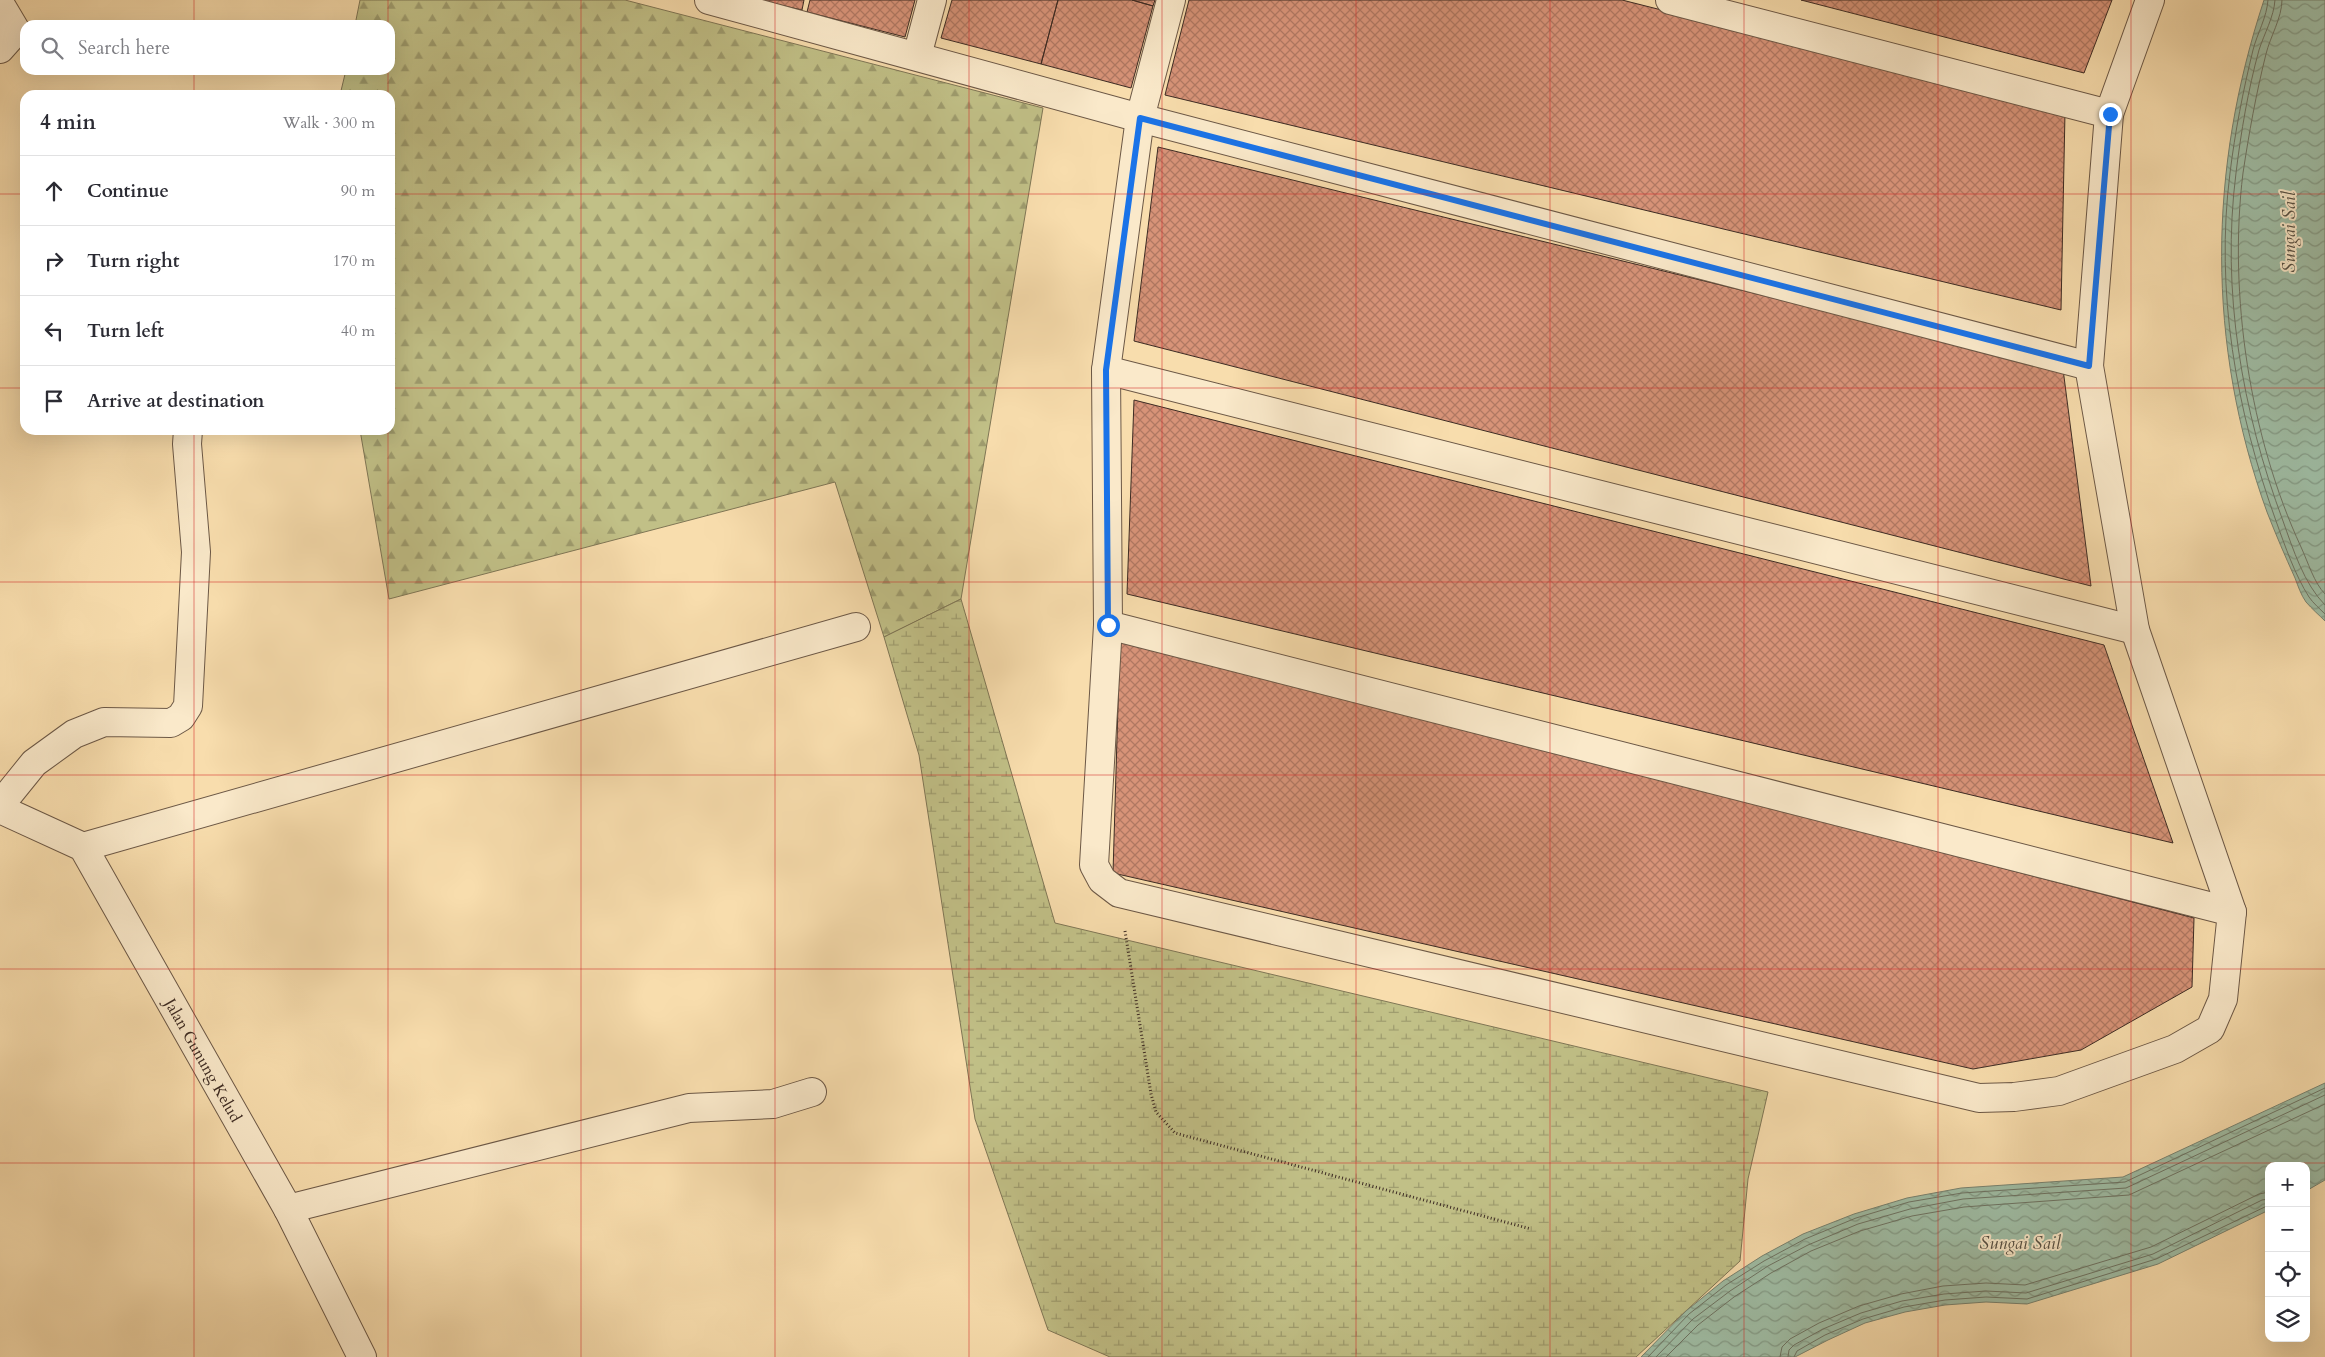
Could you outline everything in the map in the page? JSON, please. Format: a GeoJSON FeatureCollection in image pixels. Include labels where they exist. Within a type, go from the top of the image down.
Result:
{"type":"FeatureCollection","features":[{"type":"Feature","properties":{"kind":"street"},"geometry":{"type":"LineString","coordinates":[[709,0],[1140,118],[2089,366]]}},
{"type":"Feature","properties":{"kind":"street"},"geometry":{"type":"LineString","coordinates":[[917,56],[932,0]]}},
{"type":"Feature","properties":{"kind":"street"},"geometry":{"type":"LineString","coordinates":[[1171,0],[1140,118],[1106,370],[1108,625],[1094,865],[1102,880],[1119,893],[1979,1098],[2014,1097],[2060,1091],[2175,1048],[2210,1028],[2222,999],[2232,912],[2135,630],[2089,366],[2110,114],[2150,0]]}},
{"type":"Feature","properties":{"kind":"street"},"geometry":{"type":"LineString","coordinates":[[1670,0],[2110,114]]}},
{"type":"Feature","properties":{"kind":"street"},"geometry":{"type":"LineString","coordinates":[[0,4],[16,31],[0,49]]}},
{"type":"Feature","properties":{"kind":"street"},"geometry":{"type":"LineString","coordinates":[[1106,370],[2135,630]]}},
{"type":"Feature","properties":{"kind":"street"},"geometry":{"type":"LineString","coordinates":[[187,435],[186,444],[196,552],[188,706],[181,717],[171,723],[104,722],[74,734],[34,763],[0,807],[83,847],[856,627]]}},
{"type":"Feature","properties":{"kind":"street"},"geometry":{"type":"LineString","coordinates":[[1108,625],[2232,912]]}},
{"type":"Feature","properties":{"kind":"street","name":"Jalan Gunung Kelud"},"geometry":{"type":"LineString","coordinates":[[83,847],[288,1208],[362,1357]]}},
{"type":"Feature","properties":{"kind":"street"},"geometry":{"type":"LineString","coordinates":[[288,1208],[689,1108],[773,1104],[812,1092]]}},
{"type":"Feature","properties":{"kind":"path"},"geometry":{"type":"LineString","coordinates":[[1119,893],[1151,1094],[1156,1112],[1175,1133],[1531,1228]]}},
{"type":"Feature","properties":{"kind":"green space"},"geometry":{"type":"Polygon","coordinates":[[[360,0],[625,0],[1043,108],[961,599],[884,637],[835,482],[389,599],[361,435],[395,435],[395,90],[341,90],[345,75],[395,75],[395,20],[356,20],[360,0]]]}},
{"type":"Feature","properties":{"kind":"green space"},"geometry":{"type":"Polygon","coordinates":[[[961,599],[1055,923],[1768,1092],[1748,1179],[1740,1261],[1636,1357],[1110,1357],[1048,1330],[975,1119],[919,755],[884,637],[961,599]]]}},
{"type":"Feature","properties":{"kind":"water","name":"Sungai Sail"},"geometry":{"type":"Polygon","coordinates":[[[2264,0],[2325,0],[2325,621],[2306,602],[2267,512],[2247,448],[2233,385],[2224,321],[2222,256],[2224,192],[2232,128],[2246,64],[2264,0]]]}},
{"type":"Feature","properties":{"kind":"water","name":"Sungai Sail"},"geometry":{"type":"Polygon","coordinates":[[[2325,1083],[2325,1180],[2310,1189],[2310,1162],[2265,1162],[2265,1212],[2158,1264],[2027,1304],[1986,1302],[1945,1305],[1905,1312],[1865,1323],[1795,1357],[1641,1357],[1686,1311],[1723,1281],[1762,1256],[1803,1234],[1854,1214],[1907,1198],[1961,1188],[2123,1177],[2325,1083]]]}},
{"type":"Feature","properties":{"kind":"building"},"geometry":{"type":"Polygon","coordinates":[[[758,0],[804,0],[802,10],[758,0]]]}},
{"type":"Feature","properties":{"kind":"building"},"geometry":{"type":"Polygon","coordinates":[[[810,0],[915,0],[905,37],[807,12],[810,0]]]}},
{"type":"Feature","properties":{"kind":"building"},"geometry":{"type":"Polygon","coordinates":[[[952,0],[1058,0],[1041,64],[941,38],[952,0]]]}},
{"type":"Feature","properties":{"kind":"building"},"geometry":{"type":"Polygon","coordinates":[[[1058,0],[1132,0],[1153,6],[1131,88],[1041,64],[1058,0]]]}},
{"type":"Feature","properties":{"kind":"building"},"geometry":{"type":"Polygon","coordinates":[[[1132,0],[1155,0],[1153,6],[1132,0]]]}},
{"type":"Feature","properties":{"kind":"building"},"geometry":{"type":"Polygon","coordinates":[[[1189,0],[1622,0],[2065,112],[2061,310],[1165,95],[1189,0]]]}},
{"type":"Feature","properties":{"kind":"building"},"geometry":{"type":"Polygon","coordinates":[[[1801,0],[2112,0],[2084,73],[1801,0]]]}},
{"type":"Feature","properties":{"kind":"building"},"geometry":{"type":"Polygon","coordinates":[[[1158,147],[2063,369],[2091,586],[1134,341],[1158,147]]]}},
{"type":"Feature","properties":{"kind":"building"},"geometry":{"type":"Polygon","coordinates":[[[1134,400],[2104,645],[2173,843],[1127,594],[1134,400]]]}},
{"type":"Feature","properties":{"kind":"building"},"geometry":{"type":"Polygon","coordinates":[[[1120,638],[2194,918],[2192,987],[2081,1050],[1973,1069],[1113,873],[1120,638]]]}},
{"type":"Feature","properties":{"kind":"route"},"geometry":{"type":"LineString","coordinates":[[1108,625],[1106,370],[1140,118],[2089,366],[2110,114]]}}]}
